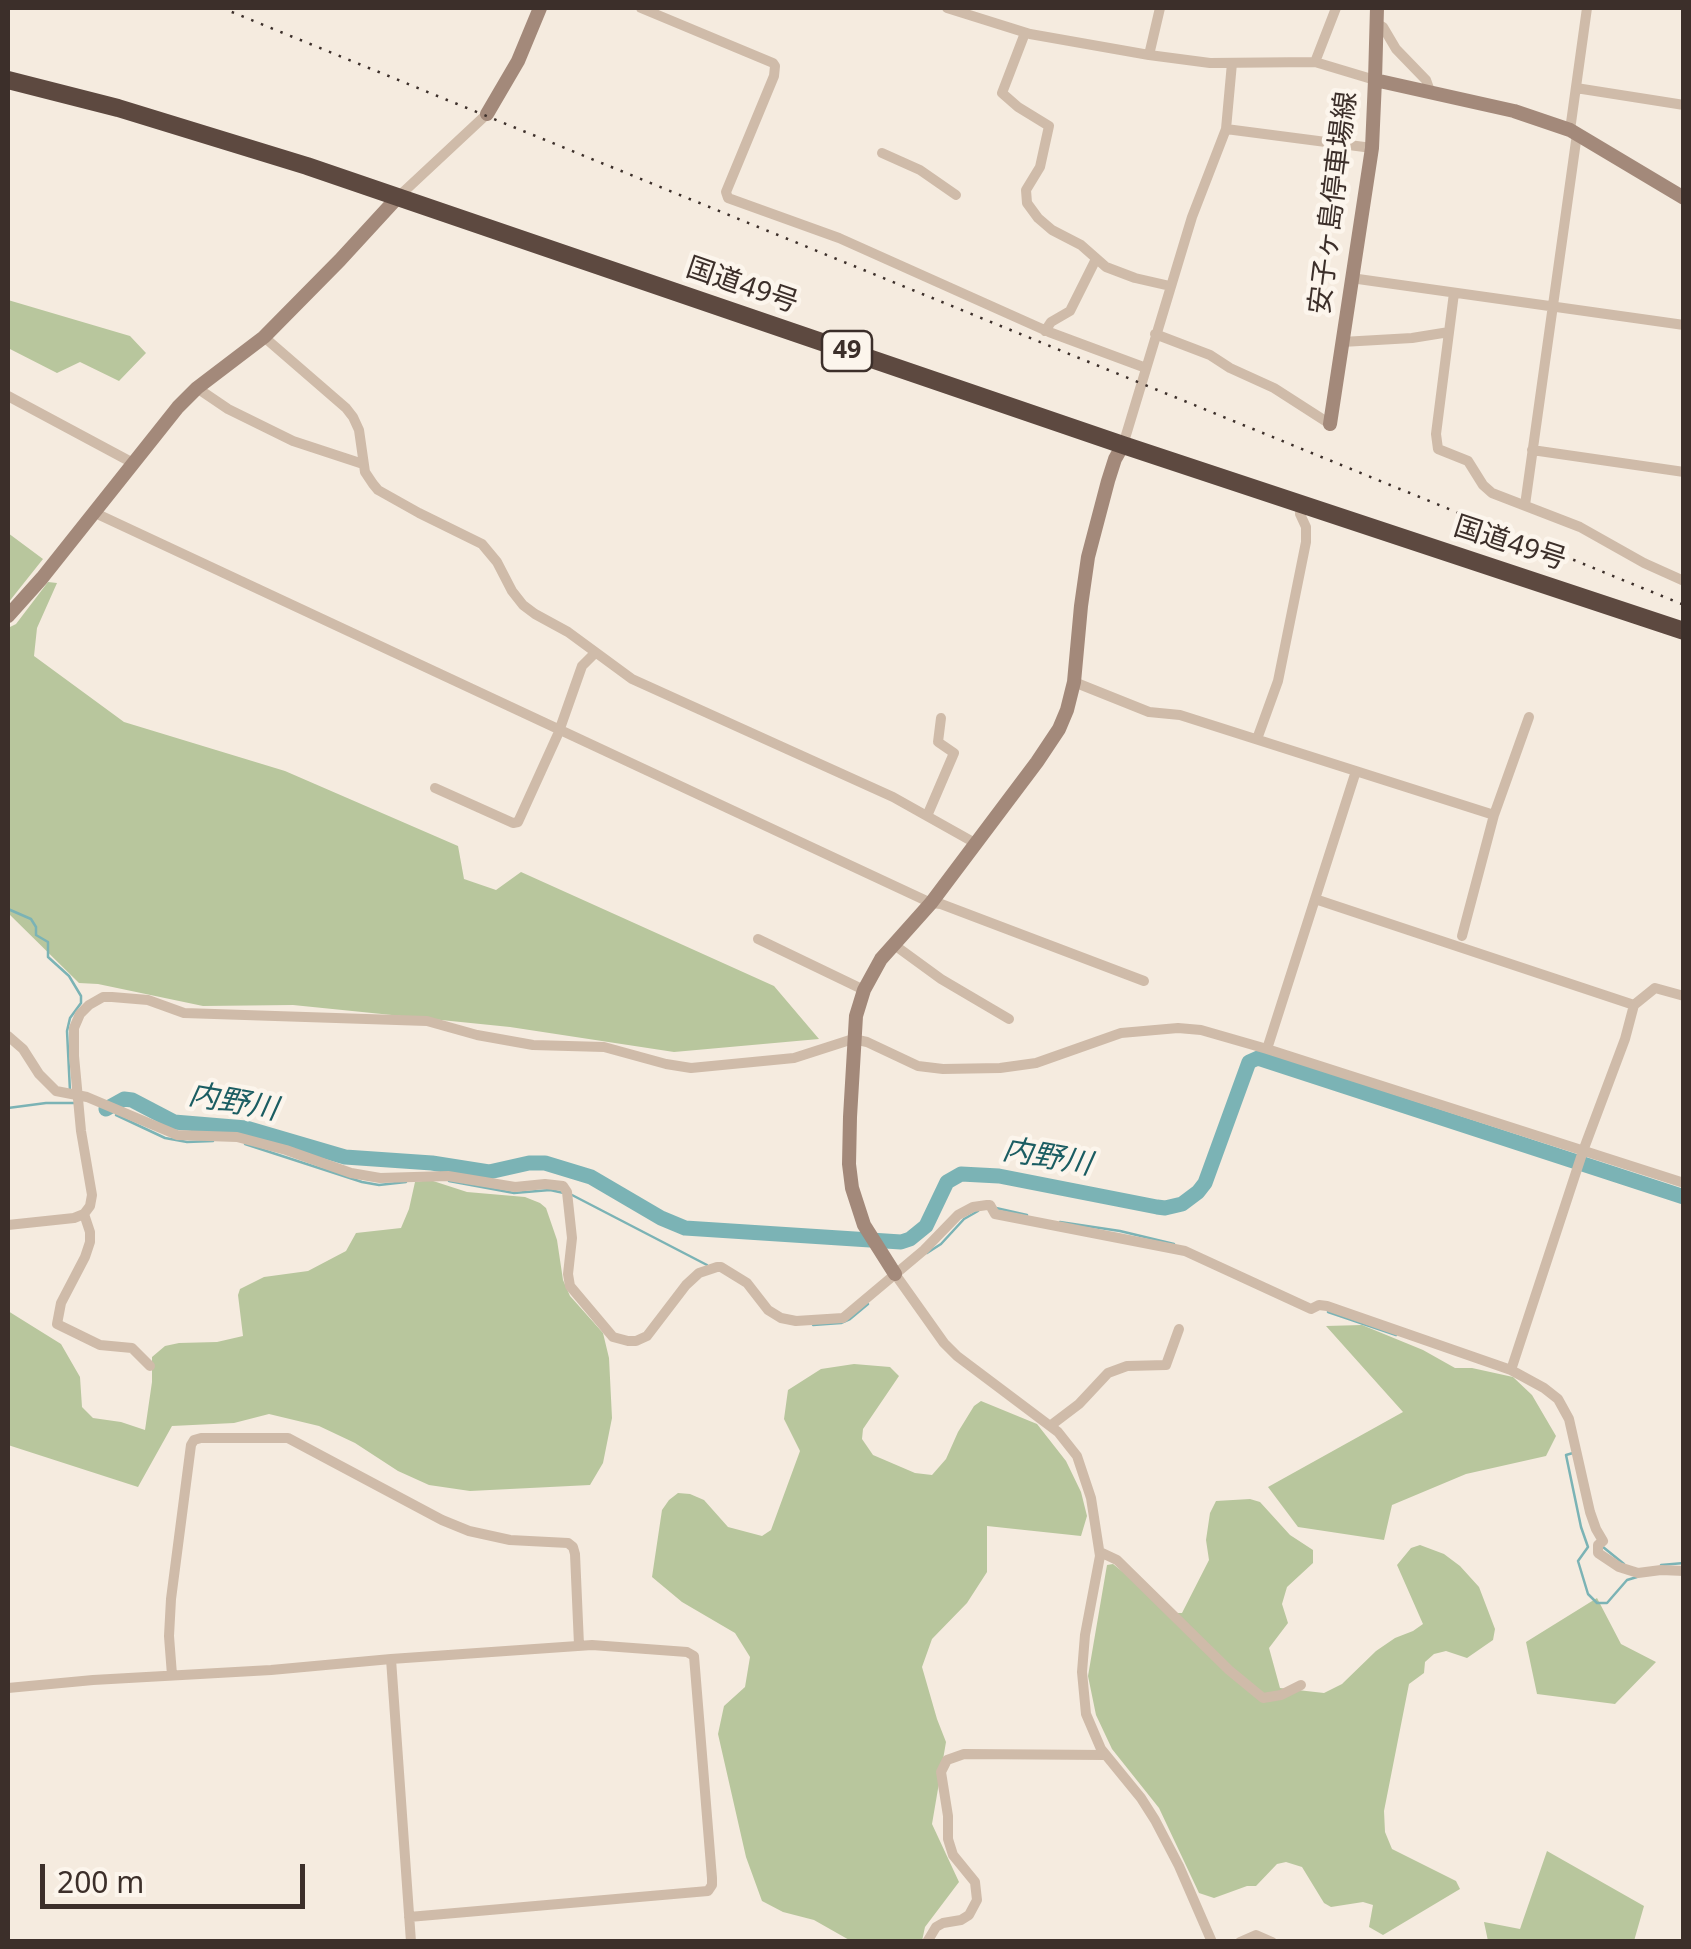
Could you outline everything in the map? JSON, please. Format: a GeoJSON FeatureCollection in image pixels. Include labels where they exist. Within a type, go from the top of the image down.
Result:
{"type":"FeatureCollection","features":[{"type":"Feature","properties":{"kind":"highway","name":"国道49号"},"geometry":{"type":"LineString","coordinates":[[8,80],[118,108],[288,160],[1684,631]]}},
{"type":"Feature","properties":{"kind":"street"},"geometry":{"type":"LineString","coordinates":[[8,616],[178,407],[264,337],[396,198],[487,114],[518,61],[540,8]]}},
{"type":"Feature","properties":{"kind":"street"},"geometry":{"type":"LineString","coordinates":[[645,8],[774,63],[774,76],[726,192],[728,198],[839,238],[1046,331],[1146,368]]}},
{"type":"Feature","properties":{"kind":"street"},"geometry":{"type":"LineString","coordinates":[[946,8],[1025,33],[1148,56],[1232,64],[1315,62],[1374,80],[1377,15]]}},
{"type":"Feature","properties":{"kind":"street"},"geometry":{"type":"LineString","coordinates":[[1148,56],[1160,8]]}},
{"type":"Feature","properties":{"kind":"street"},"geometry":{"type":"LineString","coordinates":[[1315,62],[1336,8]]}},
{"type":"Feature","properties":{"kind":"street"},"geometry":{"type":"LineString","coordinates":[[1525,505],[1553,306],[1587,8]]}},
{"type":"Feature","properties":{"kind":"street"},"geometry":{"type":"LineString","coordinates":[[1377,15],[1396,49],[1426,80],[1431,94]]}},
{"type":"Feature","properties":{"kind":"street"},"geometry":{"type":"LineString","coordinates":[[1025,33],[1002,94],[1049,129],[1040,167],[1026,190],[1026,200],[1052,230],[1114,271],[1170,286]]}},
{"type":"Feature","properties":{"kind":"street"},"geometry":{"type":"LineString","coordinates":[[1212,1942],[1155,1820],[1105,1755],[1086,1714],[1085,1635],[1100,1552],[1091,1498],[1077,1456],[1050,1426],[944,1343],[864,1225],[849,1164],[853,1039],[864,990],[881,958],[930,902],[1036,762],[1067,710],[1074,682],[1088,557],[1192,217],[1226,129],[1232,64]]}},
{"type":"Feature","properties":{"kind":"street","name":"安子ヶ島停車場線"},"geometry":{"type":"LineString","coordinates":[[1330,424],[1372,148],[1374,80],[1534,117],[1573,132],[1684,198]]}},
{"type":"Feature","properties":{"kind":"street"},"geometry":{"type":"LineString","coordinates":[[1576,88],[1684,104]]}},
{"type":"Feature","properties":{"kind":"street"},"geometry":{"type":"LineString","coordinates":[[1226,129],[1372,148]]}},
{"type":"Feature","properties":{"kind":"street"},"geometry":{"type":"LineString","coordinates":[[882,153],[920,170],[956,194]]}},
{"type":"Feature","properties":{"kind":"street"},"geometry":{"type":"LineString","coordinates":[[1046,331],[1051,322],[1070,311],[1096,259]]}},
{"type":"Feature","properties":{"kind":"street"},"geometry":{"type":"LineString","coordinates":[[1352,278],[1684,325]]}},
{"type":"Feature","properties":{"kind":"street"},"geometry":{"type":"LineString","coordinates":[[1454,293],[1436,434],[1438,449],[1473,466],[1492,493],[1580,527],[1684,581]]}},
{"type":"Feature","properties":{"kind":"street"},"geometry":{"type":"LineString","coordinates":[[1342,342],[1449,332]]}},
{"type":"Feature","properties":{"kind":"street"},"geometry":{"type":"LineString","coordinates":[[1155,334],[1210,355],[1274,388],[1330,424]]}},
{"type":"Feature","properties":{"kind":"street"},"geometry":{"type":"LineString","coordinates":[[264,337],[346,408],[359,430],[367,477],[378,490],[482,544],[523,605],[632,679],[854,779],[975,843]]}},
{"type":"Feature","properties":{"kind":"street"},"geometry":{"type":"LineString","coordinates":[[197,388],[228,409],[293,441],[363,464]]}},
{"type":"Feature","properties":{"kind":"street"},"geometry":{"type":"LineString","coordinates":[[8,396],[132,463]]}},
{"type":"Feature","properties":{"kind":"street"},"geometry":{"type":"LineString","coordinates":[[1532,450],[1684,472]]}},
{"type":"Feature","properties":{"kind":"street"},"geometry":{"type":"LineString","coordinates":[[1256,739],[1278,681],[1306,542],[1301,504]]}},
{"type":"Feature","properties":{"kind":"street"},"geometry":{"type":"LineString","coordinates":[[93,512],[930,902],[1144,980]]}},
{"type":"Feature","properties":{"kind":"street"},"geometry":{"type":"LineString","coordinates":[[435,788],[513,824],[518,822],[582,666],[595,652]]}},
{"type":"Feature","properties":{"kind":"street"},"geometry":{"type":"LineString","coordinates":[[1074,682],[1149,712],[1180,715],[1494,815]]}},
{"type":"Feature","properties":{"kind":"street"},"geometry":{"type":"LineString","coordinates":[[1462,936],[1494,815],[1529,716]]}},
{"type":"Feature","properties":{"kind":"street"},"geometry":{"type":"LineString","coordinates":[[928,816],[954,753],[938,742],[941,718]]}},
{"type":"Feature","properties":{"kind":"street"},"geometry":{"type":"LineString","coordinates":[[1267,1049],[1356,771]]}},
{"type":"Feature","properties":{"kind":"street"},"geometry":{"type":"LineString","coordinates":[[1315,900],[1634,1005]]}},
{"type":"Feature","properties":{"kind":"street"},"geometry":{"type":"LineString","coordinates":[[758,939],[864,990]]}},
{"type":"Feature","properties":{"kind":"street"},"geometry":{"type":"LineString","coordinates":[[893,944],[1008,1020]]}},
{"type":"Feature","properties":{"kind":"street"},"geometry":{"type":"LineString","coordinates":[[1510,1370],[1634,1005],[1655,988],[1684,996]]}},
{"type":"Feature","properties":{"kind":"street"},"geometry":{"type":"LineString","coordinates":[[8,1225],[62,1220],[84,1214],[90,1206],[92,1194],[78,1095],[74,1028],[89,1005],[103,997],[122,996],[148,1000],[184,1013],[427,1021],[533,1045],[604,1047],[691,1068],[794,1058],[853,1039],[918,1066],[1022,1067],[1120,1033],[1201,1030],[1684,1184]]}},
{"type":"Feature","properties":{"kind":"street"},"geometry":{"type":"LineString","coordinates":[[8,1036],[23,1048],[39,1074],[56,1091],[98,1101],[177,1134],[237,1137],[369,1177],[448,1176],[516,1188],[564,1186],[568,1192],[572,1238],[570,1286],[613,1337],[621,1340],[636,1341],[647,1336],[686,1285],[699,1274],[721,1266],[747,1283],[773,1314],[796,1321],[846,1317],[958,1216],[973,1207],[990,1205],[994,1214],[1185,1252],[1311,1309],[1328,1306],[1510,1370],[1551,1393],[1569,1419],[1590,1512],[1604,1540],[1597,1548],[1600,1555],[1638,1573],[1684,1571]]}},
{"type":"Feature","properties":{"kind":"street"},"geometry":{"type":"LineString","coordinates":[[84,1214],[90,1242],[61,1304],[57,1324],[100,1344],[132,1348],[150,1366]]}},
{"type":"Feature","properties":{"kind":"street"},"geometry":{"type":"LineString","coordinates":[[1050,1426],[1108,1374],[1127,1366],[1166,1365],[1179,1329]]}},
{"type":"Feature","properties":{"kind":"street"},"geometry":{"type":"LineString","coordinates":[[172,1676],[171,1600],[191,1446],[200,1438],[288,1438],[470,1532],[510,1540],[568,1542],[575,1554],[579,1646]]}},
{"type":"Feature","properties":{"kind":"street"},"geometry":{"type":"LineString","coordinates":[[1100,1552],[1117,1560],[1256,1694],[1270,1699],[1301,1685]]}},
{"type":"Feature","properties":{"kind":"street"},"geometry":{"type":"LineString","coordinates":[[8,1688],[579,1646],[686,1652],[695,1658],[711,1888],[702,1893],[409,1917]]}},
{"type":"Feature","properties":{"kind":"street"},"geometry":{"type":"LineString","coordinates":[[391,1659],[411,1942]]}},
{"type":"Feature","properties":{"kind":"street"},"geometry":{"type":"LineString","coordinates":[[927,1942],[936,1927],[969,1915],[977,1900],[975,1882],[953,1855],[948,1839],[942,1772],[947,1760],[964,1754],[1105,1755]]}},
{"type":"Feature","properties":{"kind":"street"},"geometry":{"type":"LineString","coordinates":[[1240,1942],[1253,1935],[1272,1942]]}},
{"type":"Feature","properties":{"kind":"green space"},"geometry":{"type":"Polygon","coordinates":[[[8,300],[130,336],[146,353],[119,381],[80,362],[57,373],[8,348],[8,300]]]}},
{"type":"Feature","properties":{"kind":"green space"},"geometry":{"type":"Polygon","coordinates":[[[8,533],[43,559],[8,603],[8,533]]]}},
{"type":"Feature","properties":{"kind":"green space"},"geometry":{"type":"Polygon","coordinates":[[[48,582],[57,583],[37,628],[34,656],[124,722],[285,771],[458,846],[464,879],[496,890],[521,872],[774,986],[819,1039],[674,1052],[510,1027],[293,1005],[203,1006],[79,983],[8,913],[8,628],[16,624],[48,582]]]}},
{"type":"Feature","properties":{"kind":"green space"},"geometry":{"type":"Polygon","coordinates":[[[430,1180],[467,1192],[525,1197],[546,1208],[557,1240],[563,1280],[570,1296],[603,1333],[609,1358],[612,1418],[603,1463],[590,1485],[470,1491],[429,1485],[319,1426],[269,1414],[234,1423],[172,1426],[138,1487],[8,1445],[8,1311],[61,1344],[80,1377],[82,1407],[93,1418],[145,1430],[152,1357],[165,1346],[243,1336],[240,1289],[264,1277],[308,1271],[346,1251],[356,1233],[401,1228],[415,1182],[430,1180]]]}},
{"type":"Feature","properties":{"kind":"green space"},"geometry":{"type":"Polygon","coordinates":[[[1362,1325],[1455,1368],[1513,1377],[1532,1395],[1556,1436],[1546,1456],[1466,1474],[1392,1505],[1384,1540],[1298,1527],[1268,1487],[1403,1412],[1326,1326],[1362,1325]]]}},
{"type":"Feature","properties":{"kind":"green space"},"geometry":{"type":"Polygon","coordinates":[[[854,1364],[890,1367],[899,1376],[863,1429],[862,1439],[873,1455],[915,1473],[932,1475],[946,1459],[974,1406],[981,1401],[1037,1424],[1066,1461],[1087,1516],[1081,1536],[987,1526],[987,1572],[967,1603],[932,1639],[922,1667],[946,1742],[932,1824],[959,1882],[925,1927],[922,1941],[851,1941],[814,1920],[783,1912],[762,1901],[746,1857],[718,1734],[724,1706],[745,1687],[750,1657],[735,1633],[682,1602],[652,1577],[662,1510],[678,1493],[704,1500],[728,1527],[762,1536],[771,1530],[800,1451],[784,1419],[788,1390],[821,1369],[854,1364]]]}},
{"type":"Feature","properties":{"kind":"green space"},"geometry":{"type":"Polygon","coordinates":[[[1216,1501],[1260,1502],[1290,1535],[1313,1550],[1313,1563],[1287,1587],[1282,1604],[1288,1623],[1269,1648],[1280,1688],[1324,1693],[1342,1684],[1376,1651],[1423,1624],[1397,1565],[1411,1548],[1420,1545],[1444,1554],[1479,1587],[1495,1629],[1493,1640],[1467,1658],[1446,1651],[1434,1654],[1425,1662],[1424,1673],[1409,1684],[1384,1811],[1385,1832],[1392,1849],[1456,1881],[1460,1889],[1383,1935],[1369,1927],[1373,1905],[1363,1902],[1331,1907],[1324,1903],[1302,1867],[1286,1862],[1277,1864],[1256,1886],[1214,1898],[1199,1893],[1159,1808],[1112,1749],[1096,1715],[1088,1676],[1107,1565],[1113,1564],[1174,1613],[1182,1613],[1209,1560],[1206,1540],[1216,1501]]]}},
{"type":"Feature","properties":{"kind":"green space"},"geometry":{"type":"Polygon","coordinates":[[[1597,1598],[1621,1644],[1656,1662],[1615,1704],[1537,1694],[1526,1642],[1597,1598]]]}},
{"type":"Feature","properties":{"kind":"green space"},"geometry":{"type":"Polygon","coordinates":[[[1547,1851],[1644,1906],[1634,1941],[1488,1941],[1484,1922],[1520,1929],[1547,1851]]]}},
{"type":"Feature","properties":{"kind":"waterway"},"geometry":{"type":"LineString","coordinates":[[8,909],[31,919],[36,935],[48,942],[48,957],[69,976],[81,996],[67,1031],[70,1091]]}},
{"type":"Feature","properties":{"kind":"waterway","name":"内野川"},"geometry":{"type":"LineString","coordinates":[[106,1109],[124,1099],[132,1100],[174,1122],[246,1128],[345,1157],[432,1163],[489,1172],[545,1163],[591,1177],[685,1228],[901,1242],[926,1226],[947,1182],[961,1174],[999,1176],[1157,1207],[1182,1204],[1205,1183],[1249,1062],[1258,1058],[1684,1197]]}},
{"type":"Feature","properties":{"kind":"waterway"},"geometry":{"type":"LineString","coordinates":[[8,1108],[76,1103]]}},
{"type":"Feature","properties":{"kind":"waterway"},"geometry":{"type":"LineString","coordinates":[[116,1115],[165,1138],[213,1141]]}},
{"type":"Feature","properties":{"kind":"waterway"},"geometry":{"type":"LineString","coordinates":[[245,1144],[362,1182],[406,1182]]}},
{"type":"Feature","properties":{"kind":"waterway"},"geometry":{"type":"LineString","coordinates":[[449,1181],[514,1193],[564,1193]]}},
{"type":"Feature","properties":{"kind":"waterway"},"geometry":{"type":"LineString","coordinates":[[572,1195],[707,1265]]}},
{"type":"Feature","properties":{"kind":"waterway"},"geometry":{"type":"LineString","coordinates":[[996,1208],[1027,1215]]}},
{"type":"Feature","properties":{"kind":"waterway"},"geometry":{"type":"LineString","coordinates":[[927,1253],[978,1211]]}},
{"type":"Feature","properties":{"kind":"waterway"},"geometry":{"type":"LineString","coordinates":[[1060,1222],[1174,1244]]}},
{"type":"Feature","properties":{"kind":"waterway"},"geometry":{"type":"LineString","coordinates":[[813,1325],[841,1323],[868,1304]]}},
{"type":"Feature","properties":{"kind":"waterway"},"geometry":{"type":"LineString","coordinates":[[1328,1312],[1396,1335]]}},
{"type":"Feature","properties":{"kind":"waterway"},"geometry":{"type":"LineString","coordinates":[[1573,1453],[1566,1455],[1588,1547],[1578,1561],[1588,1594],[1597,1603],[1607,1603],[1627,1580],[1637,1577]]}},
{"type":"Feature","properties":{"kind":"waterway"},"geometry":{"type":"LineString","coordinates":[[1603,1547],[1624,1564]]}},
{"type":"Feature","properties":{"kind":"waterway"},"geometry":{"type":"LineString","coordinates":[[1661,1565],[1684,1563]]}},
{"type":"Feature","properties":{"kind":"railway"},"geometry":{"type":"LineString","coordinates":[[222,8],[1684,605]]}}]}
